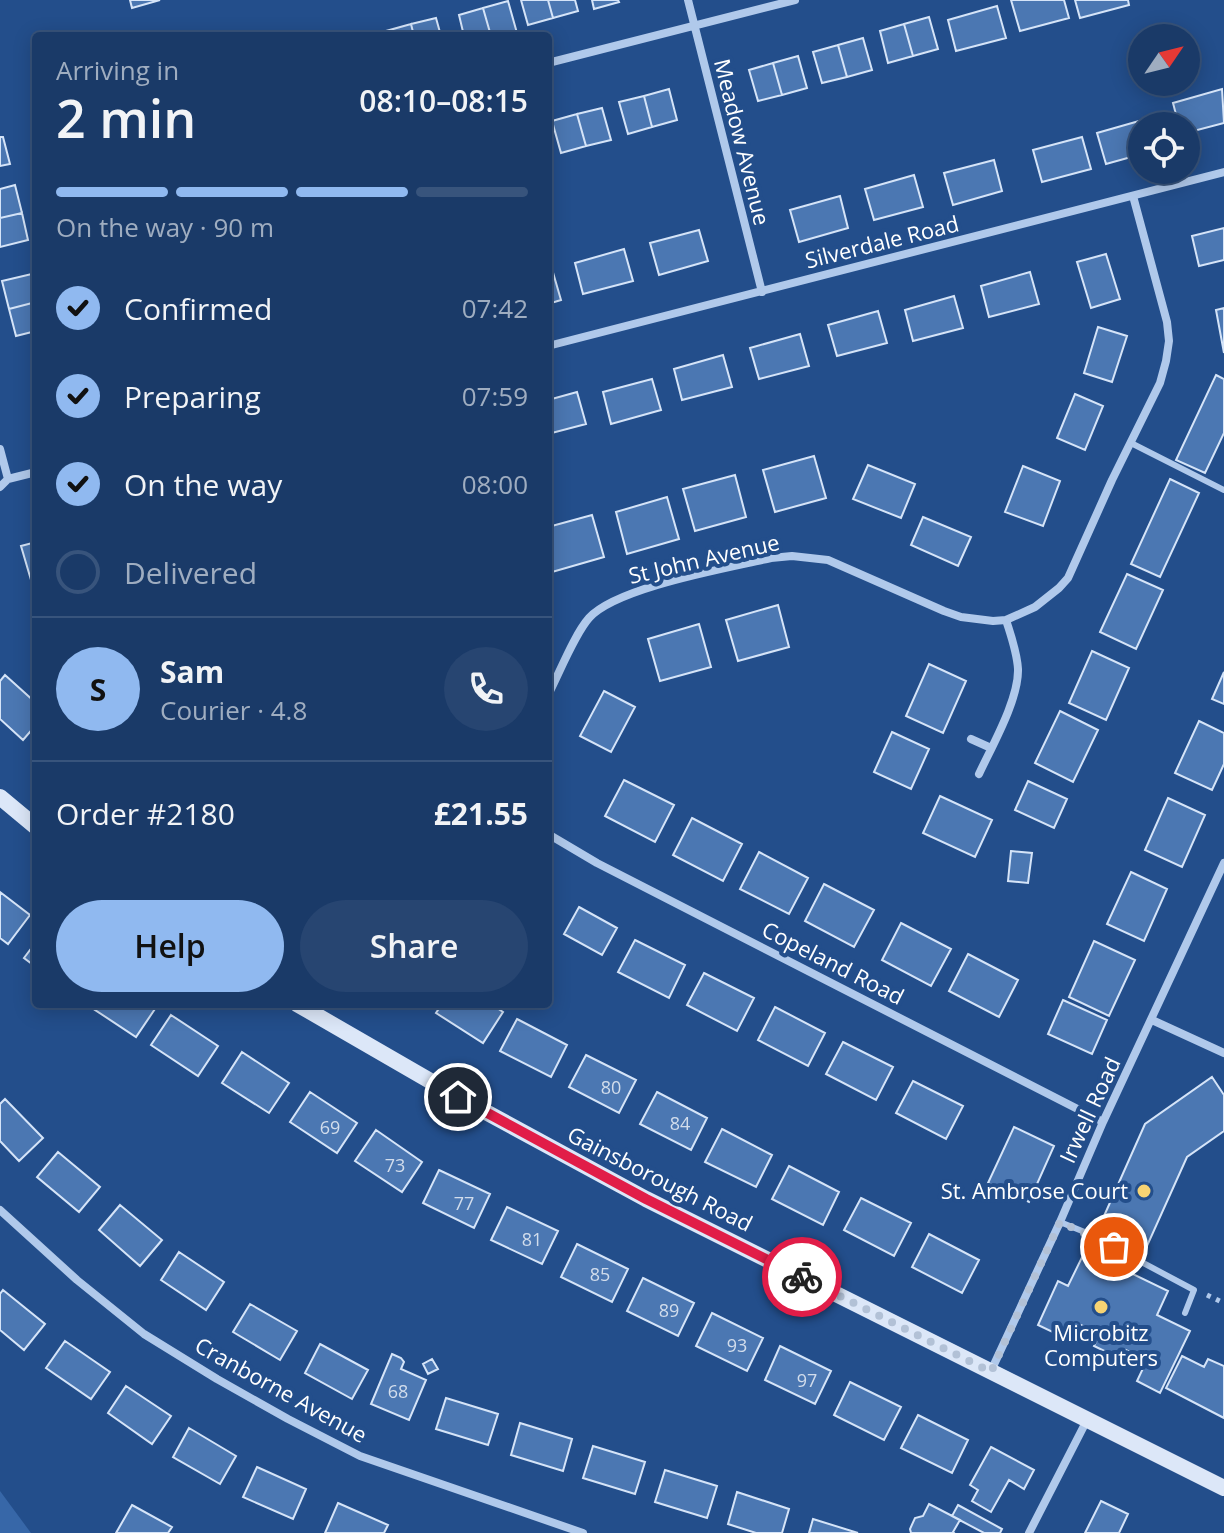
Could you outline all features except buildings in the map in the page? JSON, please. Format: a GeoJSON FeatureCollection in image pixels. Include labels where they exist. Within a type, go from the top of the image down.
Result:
{"type":"FeatureCollection","features":[{"type":"Feature","properties":{"kind":"street","name":"Meadow Avenue"},"geometry":{"type":"LineString","coordinates":[[688,0],[762,292]]}},
{"type":"Feature","properties":{"kind":"street"},"geometry":{"type":"LineString","coordinates":[[552,62],[795,0]]}},
{"type":"Feature","properties":{"kind":"street","name":"Silverdale Road"},"geometry":{"type":"LineString","coordinates":[[552,345],[1224,172]]}},
{"type":"Feature","properties":{"kind":"street"},"geometry":{"type":"LineString","coordinates":[[979,774],[1017,684],[1016,651],[1006,620],[1035,607],[1068,578],[1160,383],[1166,361],[1169,341],[1167,322],[1133,196]]}},
{"type":"Feature","properties":{"kind":"street"},"geometry":{"type":"LineString","coordinates":[[0,449],[8,479]]}},
{"type":"Feature","properties":{"kind":"street"},"geometry":{"type":"LineString","coordinates":[[0,487],[8,479],[32,473]]}},
{"type":"Feature","properties":{"kind":"street","name":"St John Avenue"},"geometry":{"type":"LineString","coordinates":[[552,687],[582,627],[601,607],[627,594],[771,558],[792,556],[828,560],[944,611],[977,620],[1006,620]]}},
{"type":"Feature","properties":{"kind":"street"},"geometry":{"type":"LineString","coordinates":[[971,739],[991,748]]}},
{"type":"Feature","properties":{"kind":"street"},"geometry":{"type":"LineString","coordinates":[[0,797],[32,824]]}},
{"type":"Feature","properties":{"kind":"street","name":"Copeland Road"},"geometry":{"type":"LineString","coordinates":[[552,836],[597,863],[1103,1122]]}},
{"type":"Feature","properties":{"kind":"street","name":"Irwell Road"},"geometry":{"type":"LineString","coordinates":[[991,1372],[1224,863]]}},
{"type":"Feature","properties":{"kind":"street","name":"Gainsborough Road"},"geometry":{"type":"LineString","coordinates":[[304,1008],[458,1097],[646,1199],[1224,1488]]}},
{"type":"Feature","properties":{"kind":"street"},"geometry":{"type":"LineString","coordinates":[[1152,1020],[1224,1053]]}},
{"type":"Feature","properties":{"kind":"street","name":"Cranborne Avenue"},"geometry":{"type":"LineString","coordinates":[[0,1210],[77,1280],[144,1334],[288,1419],[360,1456],[583,1533]]}},
{"type":"Feature","properties":{"kind":"street"},"geometry":{"type":"LineString","coordinates":[[1029,1533],[1087,1420]]}},
{"type":"Feature","properties":{"kind":"lane"},"geometry":{"type":"LineString","coordinates":[[1131,443],[1224,490]]}},
{"type":"Feature","properties":{"kind":"lane"},"geometry":{"type":"LineString","coordinates":[[1060,1222],[1087,1233],[1194,1290],[1185,1313]]}},
{"type":"Feature","properties":{"kind":"shaded area"},"geometry":{"type":"Polygon","coordinates":[[[0,1491],[31,1533],[0,1533],[0,1491]]]}},
{"type":"Feature","properties":{"kind":"way so far"},"geometry":{"type":"LineString","coordinates":[[802,1277],[991,1372],[1060,1222],[1114,1247]]}},
{"type":"Feature","properties":{"kind":"place","name":"St. Ambrose Court"},"geometry":{"type":"Point","coordinates":[1144,1191]}},
{"type":"Feature","properties":{"kind":"place","name":"Microbitz Computers"},"geometry":{"type":"Point","coordinates":[1101,1307]}},
{"type":"Feature","properties":{"kind":"route"},"geometry":{"type":"LineString","coordinates":[[458,1097],[646,1199],[802,1277]]}}]}
